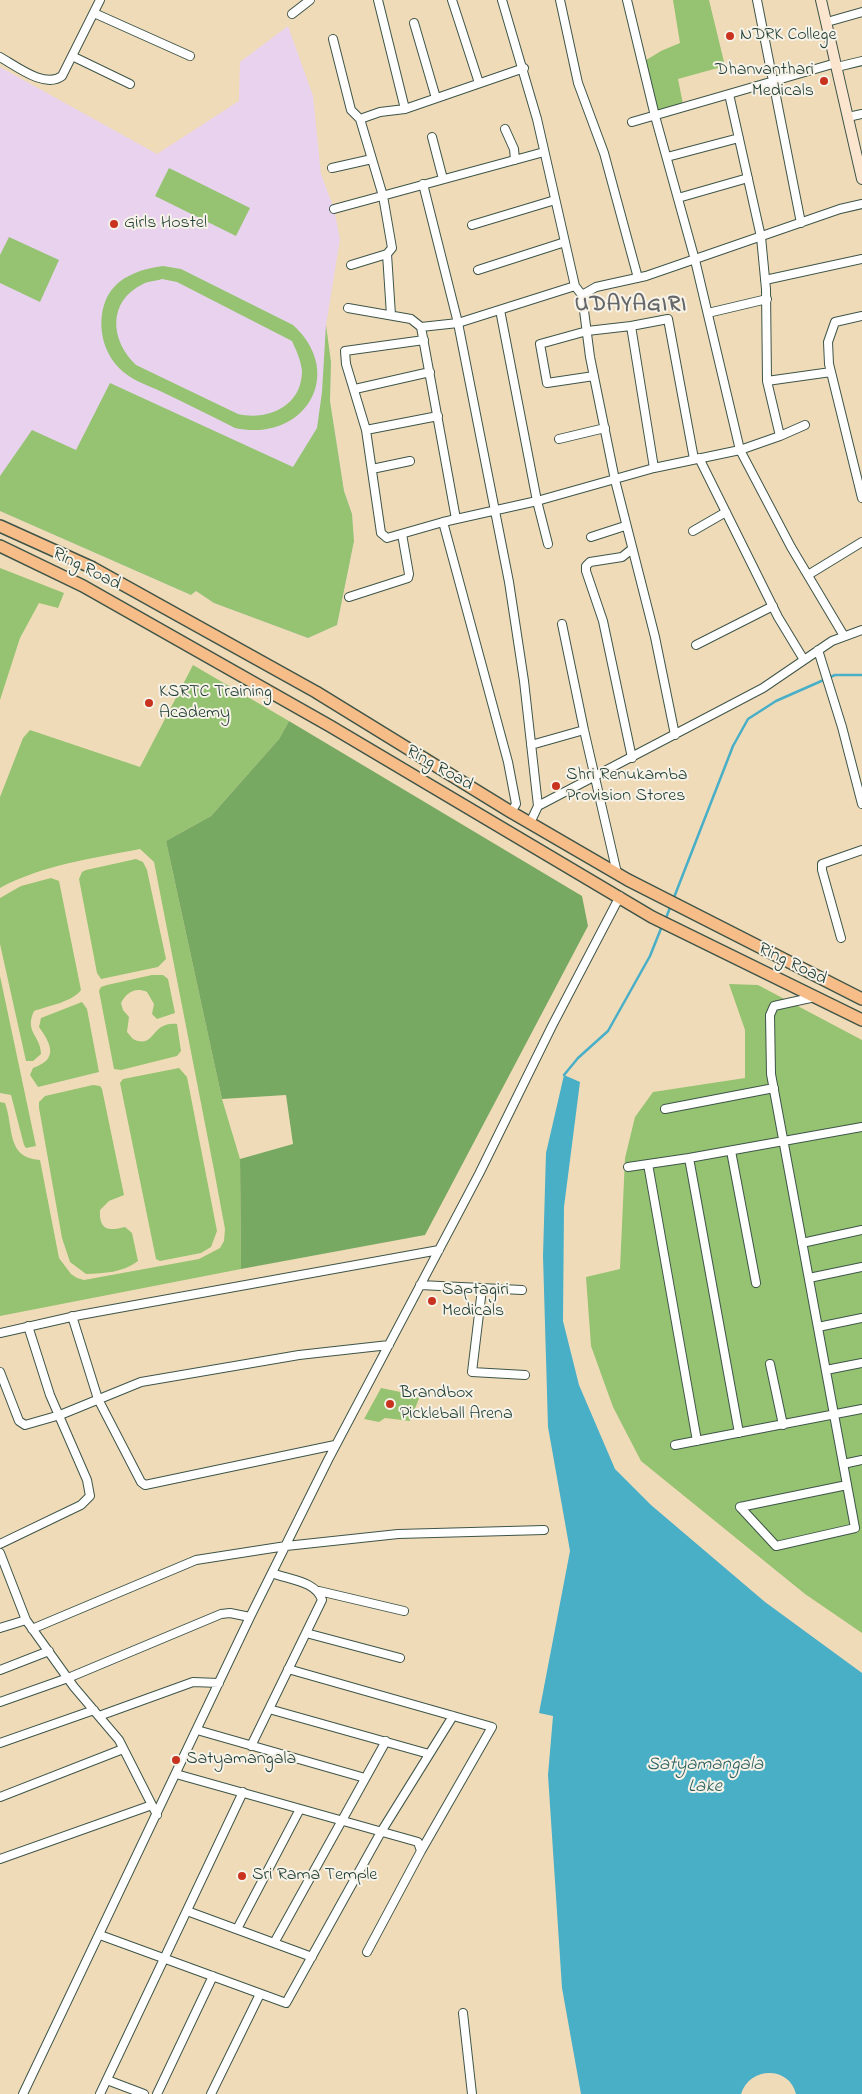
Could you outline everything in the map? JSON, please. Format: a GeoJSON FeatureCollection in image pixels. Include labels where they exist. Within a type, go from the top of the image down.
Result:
{"type":"FeatureCollection","features":[{"type":"Feature","properties":{"kind":"main road","name":"Ring Road"},"geometry":{"type":"LineString","coordinates":[[0,526],[93,568],[316,692],[511,812],[628,880],[862,999]]}},
{"type":"Feature","properties":{"kind":"main road","name":"Ring Road"},"geometry":{"type":"LineString","coordinates":[[0,546],[83,586],[330,726],[620,896],[652,917],[862,1020]]}},
{"type":"Feature","properties":{"kind":"main road"},"geometry":{"type":"LineString","coordinates":[[83,586],[93,568]]}},
{"type":"Feature","properties":{"kind":"main road"},"geometry":{"type":"LineString","coordinates":[[620,896],[628,880]]}},
{"type":"Feature","properties":{"kind":"street"},"geometry":{"type":"LineString","coordinates":[[0,57],[48,80],[56,80],[62,76],[100,0]]}},
{"type":"Feature","properties":{"kind":"street"},"geometry":{"type":"LineString","coordinates":[[292,14],[310,0]]}},
{"type":"Feature","properties":{"kind":"street"},"geometry":{"type":"LineString","coordinates":[[378,0],[405,109]]}},
{"type":"Feature","properties":{"kind":"street"},"geometry":{"type":"LineString","coordinates":[[452,0],[479,83]]}},
{"type":"Feature","properties":{"kind":"street"},"geometry":{"type":"LineString","coordinates":[[502,0],[524,68],[575,286],[582,295],[594,376],[615,480],[625,526],[655,637],[675,735]]}},
{"type":"Feature","properties":{"kind":"street"},"geometry":{"type":"LineString","coordinates":[[560,0],[578,83],[604,152],[638,278]]}},
{"type":"Feature","properties":{"kind":"street"},"geometry":{"type":"LineString","coordinates":[[627,0],[654,116],[695,260],[740,450],[808,575],[844,636]]}},
{"type":"Feature","properties":{"kind":"street"},"geometry":{"type":"LineString","coordinates":[[757,0],[802,223]]}},
{"type":"Feature","properties":{"kind":"street"},"geometry":{"type":"LineString","coordinates":[[822,0],[862,179]]}},
{"type":"Feature","properties":{"kind":"street"},"geometry":{"type":"LineString","coordinates":[[827,22],[862,12]]}},
{"type":"Feature","properties":{"kind":"street"},"geometry":{"type":"LineString","coordinates":[[94,13],[190,56]]}},
{"type":"Feature","properties":{"kind":"street"},"geometry":{"type":"LineString","coordinates":[[414,23],[436,98]]}},
{"type":"Feature","properties":{"kind":"street"},"geometry":{"type":"LineString","coordinates":[[333,40],[351,110],[360,119],[383,196],[392,248],[387,254],[351,265]]}},
{"type":"Feature","properties":{"kind":"street"},"geometry":{"type":"LineString","coordinates":[[72,56],[130,84]]}},
{"type":"Feature","properties":{"kind":"street"},"geometry":{"type":"LineString","coordinates":[[632,122],[772,81],[837,65],[862,61]]}},
{"type":"Feature","properties":{"kind":"street"},"geometry":{"type":"LineString","coordinates":[[360,119],[380,112],[405,109],[524,68]]}},
{"type":"Feature","properties":{"kind":"street"},"geometry":{"type":"LineString","coordinates":[[729,94],[761,237],[767,299],[767,381],[780,436]]}},
{"type":"Feature","properties":{"kind":"street"},"geometry":{"type":"LineString","coordinates":[[848,117],[862,114]]}},
{"type":"Feature","properties":{"kind":"street"},"geometry":{"type":"LineString","coordinates":[[505,129],[514,149],[515,160]]}},
{"type":"Feature","properties":{"kind":"street"},"geometry":{"type":"LineString","coordinates":[[432,138],[443,179]]}},
{"type":"Feature","properties":{"kind":"street"},"geometry":{"type":"LineString","coordinates":[[666,157],[739,138]]}},
{"type":"Feature","properties":{"kind":"street"},"geometry":{"type":"LineString","coordinates":[[334,209],[544,152]]}},
{"type":"Feature","properties":{"kind":"street"},"geometry":{"type":"LineString","coordinates":[[332,168],[372,159]]}},
{"type":"Feature","properties":{"kind":"street"},"geometry":{"type":"LineString","coordinates":[[678,198],[748,178]]}},
{"type":"Feature","properties":{"kind":"street"},"geometry":{"type":"LineString","coordinates":[[423,184],[458,323],[509,582],[538,806],[530,823]]}},
{"type":"Feature","properties":{"kind":"street"},"geometry":{"type":"LineString","coordinates":[[472,225],[555,200]]}},
{"type":"Feature","properties":{"kind":"street"},"geometry":{"type":"LineString","coordinates":[[582,295],[596,287],[638,278],[862,204]]}},
{"type":"Feature","properties":{"kind":"street"},"geometry":{"type":"LineString","coordinates":[[478,270],[565,242]]}},
{"type":"Feature","properties":{"kind":"street"},"geometry":{"type":"LineString","coordinates":[[387,254],[391,315]]}},
{"type":"Feature","properties":{"kind":"street"},"geometry":{"type":"LineString","coordinates":[[766,280],[862,260]]}},
{"type":"Feature","properties":{"kind":"street"},"geometry":{"type":"LineString","coordinates":[[421,327],[458,323],[575,286]]}},
{"type":"Feature","properties":{"kind":"street"},"geometry":{"type":"LineString","coordinates":[[708,313],[767,299]]}},
{"type":"Feature","properties":{"kind":"street"},"geometry":{"type":"LineString","coordinates":[[348,308],[411,319],[421,327],[456,519]]}},
{"type":"Feature","properties":{"kind":"street"},"geometry":{"type":"LineString","coordinates":[[500,310],[537,501],[548,544]]}},
{"type":"Feature","properties":{"kind":"street"},"geometry":{"type":"LineString","coordinates":[[862,316],[835,322],[831,329],[827,354],[862,498]]}},
{"type":"Feature","properties":{"kind":"street"},"geometry":{"type":"LineString","coordinates":[[594,376],[550,384],[547,382],[539,348],[542,342],[587,331],[631,326],[668,318],[697,459],[726,512],[772,606],[804,660]]}},
{"type":"Feature","properties":{"kind":"street"},"geometry":{"type":"LineString","coordinates":[[631,326],[654,468]]}},
{"type":"Feature","properties":{"kind":"street"},"geometry":{"type":"LineString","coordinates":[[424,340],[345,351],[346,364],[366,430],[381,533],[388,538],[456,519],[537,501],[654,468],[740,450],[805,425]]}},
{"type":"Feature","properties":{"kind":"street"},"geometry":{"type":"LineString","coordinates":[[355,389],[430,372]]}},
{"type":"Feature","properties":{"kind":"street"},"geometry":{"type":"LineString","coordinates":[[767,381],[831,372]]}},
{"type":"Feature","properties":{"kind":"street"},"geometry":{"type":"LineString","coordinates":[[366,430],[438,416]]}},
{"type":"Feature","properties":{"kind":"street"},"geometry":{"type":"LineString","coordinates":[[559,439],[605,428]]}},
{"type":"Feature","properties":{"kind":"street"},"geometry":{"type":"LineString","coordinates":[[372,469],[410,461]]}},
{"type":"Feature","properties":{"kind":"street"},"geometry":{"type":"LineString","coordinates":[[693,531],[726,512]]}},
{"type":"Feature","properties":{"kind":"street"},"geometry":{"type":"LineString","coordinates":[[444,522],[508,762],[516,804],[511,812]]}},
{"type":"Feature","properties":{"kind":"street"},"geometry":{"type":"LineString","coordinates":[[591,537],[625,526]]}},
{"type":"Feature","properties":{"kind":"street"},"geometry":{"type":"LineString","coordinates":[[349,597],[408,578],[410,574],[402,534]]}},
{"type":"Feature","properties":{"kind":"street"},"geometry":{"type":"LineString","coordinates":[[808,575],[862,542]]}},
{"type":"Feature","properties":{"kind":"street"},"geometry":{"type":"LineString","coordinates":[[632,549],[616,559],[590,562],[586,571],[603,621],[632,758]]}},
{"type":"Feature","properties":{"kind":"street"},"geometry":{"type":"LineString","coordinates":[[696,645],[772,606]]}},
{"type":"Feature","properties":{"kind":"street"},"geometry":{"type":"LineString","coordinates":[[562,624],[617,873]]}},
{"type":"Feature","properties":{"kind":"street"},"geometry":{"type":"LineString","coordinates":[[538,806],[763,688],[832,641],[862,630]]}},
{"type":"Feature","properties":{"kind":"street"},"geometry":{"type":"LineString","coordinates":[[818,650],[862,804]]}},
{"type":"Feature","properties":{"kind":"street"},"geometry":{"type":"LineString","coordinates":[[531,745],[584,730]]}},
{"type":"Feature","properties":{"kind":"street"},"geometry":{"type":"LineString","coordinates":[[841,938],[822,864],[862,850]]}},
{"type":"Feature","properties":{"kind":"street"},"geometry":{"type":"LineString","coordinates":[[22,2094],[100,1935],[250,1617],[335,1445],[439,1250],[620,896]]}},
{"type":"Feature","properties":{"kind":"street"},"geometry":{"type":"LineString","coordinates":[[817,997],[774,1006],[770,1015],[771,1074],[855,1528],[776,1546],[740,1507],[846,1485]]}},
{"type":"Feature","properties":{"kind":"street"},"geometry":{"type":"LineString","coordinates":[[665,1109],[774,1088]]}},
{"type":"Feature","properties":{"kind":"street"},"geometry":{"type":"LineString","coordinates":[[628,1167],[731,1151],[862,1127]]}},
{"type":"Feature","properties":{"kind":"street"},"geometry":{"type":"LineString","coordinates":[[731,1151],[756,1283]]}},
{"type":"Feature","properties":{"kind":"street"},"geometry":{"type":"LineString","coordinates":[[689,1158],[740,1433]]}},
{"type":"Feature","properties":{"kind":"street"},"geometry":{"type":"LineString","coordinates":[[648,1164],[697,1441]]}},
{"type":"Feature","properties":{"kind":"street"},"geometry":{"type":"LineString","coordinates":[[802,1243],[862,1230]]}},
{"type":"Feature","properties":{"kind":"street"},"geometry":{"type":"LineString","coordinates":[[0,1333],[72,1316],[439,1250]]}},
{"type":"Feature","properties":{"kind":"street"},"geometry":{"type":"LineString","coordinates":[[809,1278],[862,1267]]}},
{"type":"Feature","properties":{"kind":"street"},"geometry":{"type":"LineString","coordinates":[[420,1285],[522,1290]]}},
{"type":"Feature","properties":{"kind":"street"},"geometry":{"type":"LineString","coordinates":[[482,1289],[472,1372],[525,1375]]}},
{"type":"Feature","properties":{"kind":"street"},"geometry":{"type":"LineString","coordinates":[[72,1316],[98,1399],[141,1482],[145,1485],[335,1445]]}},
{"type":"Feature","properties":{"kind":"street"},"geometry":{"type":"LineString","coordinates":[[818,1327],[862,1318]]}},
{"type":"Feature","properties":{"kind":"street"},"geometry":{"type":"LineString","coordinates":[[0,1544],[81,1505],[90,1496],[87,1480],[50,1395],[28,1326]]}},
{"type":"Feature","properties":{"kind":"street"},"geometry":{"type":"LineString","coordinates":[[0,1372],[21,1424],[26,1425],[60,1415],[141,1382],[299,1355],[388,1345]]}},
{"type":"Feature","properties":{"kind":"street"},"geometry":{"type":"LineString","coordinates":[[826,1370],[862,1363]]}},
{"type":"Feature","properties":{"kind":"street"},"geometry":{"type":"LineString","coordinates":[[770,1364],[783,1424]]}},
{"type":"Feature","properties":{"kind":"street"},"geometry":{"type":"LineString","coordinates":[[675,1445],[862,1408]]}},
{"type":"Feature","properties":{"kind":"street"},"geometry":{"type":"LineString","coordinates":[[843,1464],[862,1460]]}},
{"type":"Feature","properties":{"kind":"street"},"geometry":{"type":"LineString","coordinates":[[32,1629],[196,1560],[286,1546],[398,1534],[544,1530]]}},
{"type":"Feature","properties":{"kind":"street"},"geometry":{"type":"LineString","coordinates":[[0,1553],[26,1620],[68,1678],[119,1740],[157,1815]]}},
{"type":"Feature","properties":{"kind":"street"},"geometry":{"type":"LineString","coordinates":[[251,1746],[322,1600],[319,1591],[313,1585],[291,1581],[272,1573]]}},
{"type":"Feature","properties":{"kind":"street"},"geometry":{"type":"LineString","coordinates":[[319,1591],[404,1611]]}},
{"type":"Feature","properties":{"kind":"street"},"geometry":{"type":"LineString","coordinates":[[0,1702],[68,1678],[221,1614],[230,1613],[250,1617]]}},
{"type":"Feature","properties":{"kind":"street"},"geometry":{"type":"LineString","coordinates":[[0,1628],[26,1620]]}},
{"type":"Feature","properties":{"kind":"street"},"geometry":{"type":"LineString","coordinates":[[306,1633],[400,1658]]}},
{"type":"Feature","properties":{"kind":"street"},"geometry":{"type":"LineString","coordinates":[[0,1670],[49,1651]]}},
{"type":"Feature","properties":{"kind":"street"},"geometry":{"type":"LineString","coordinates":[[288,1669],[492,1727],[366,1952]]}},
{"type":"Feature","properties":{"kind":"street"},"geometry":{"type":"LineString","coordinates":[[0,1744],[193,1682],[219,1683]]}},
{"type":"Feature","properties":{"kind":"street"},"geometry":{"type":"LineString","coordinates":[[269,1709],[429,1754]]}},
{"type":"Feature","properties":{"kind":"street"},"geometry":{"type":"LineString","coordinates":[[100,1935],[286,2003],[381,1832],[452,1716]]}},
{"type":"Feature","properties":{"kind":"street"},"geometry":{"type":"LineString","coordinates":[[197,1730],[365,1778]]}},
{"type":"Feature","properties":{"kind":"street"},"geometry":{"type":"LineString","coordinates":[[274,1943],[386,1741]]}},
{"type":"Feature","properties":{"kind":"street"},"geometry":{"type":"LineString","coordinates":[[0,1797],[123,1749]]}},
{"type":"Feature","properties":{"kind":"street"},"geometry":{"type":"LineString","coordinates":[[176,1774],[418,1842],[421,1851]]}},
{"type":"Feature","properties":{"kind":"street"},"geometry":{"type":"LineString","coordinates":[[100,2094],[243,1792]]}},
{"type":"Feature","properties":{"kind":"street"},"geometry":{"type":"LineString","coordinates":[[0,1859],[152,1805]]}},
{"type":"Feature","properties":{"kind":"street"},"geometry":{"type":"LineString","coordinates":[[237,1929],[300,1809]]}},
{"type":"Feature","properties":{"kind":"street"},"geometry":{"type":"LineString","coordinates":[[187,1911],[312,1957]]}},
{"type":"Feature","properties":{"kind":"street"},"geometry":{"type":"LineString","coordinates":[[157,2094],[212,1976]]}},
{"type":"Feature","properties":{"kind":"street"},"geometry":{"type":"LineString","coordinates":[[211,2094],[260,1994]]}},
{"type":"Feature","properties":{"kind":"street"},"geometry":{"type":"LineString","coordinates":[[463,2013],[472,2094]]}},
{"type":"Feature","properties":{"kind":"street"},"geometry":{"type":"LineString","coordinates":[[107,2080],[144,2094]]}},
{"type":"Feature","properties":{"kind":"shaded area"},"geometry":{"type":"Polygon","coordinates":[[[288,26],[313,96],[321,174],[334,209],[340,239],[326,325],[331,362],[330,401],[344,491],[352,514],[354,541],[337,625],[308,638],[214,603],[196,591],[191,595],[0,511],[0,67],[157,154],[239,101],[240,62],[288,26]]]}},
{"type":"Feature","properties":{"kind":"green space"},"geometry":{"type":"Polygon","coordinates":[[[673,0],[709,0],[725,66],[678,79],[683,104],[657,112],[643,62],[661,51],[680,43],[673,0]]]}},
{"type":"Feature","properties":{"kind":"green space"},"geometry":{"type":"Polygon","coordinates":[[[169,168],[250,208],[236,236],[155,196],[169,168]]]}},
{"type":"Feature","properties":{"kind":"green space"},"geometry":{"type":"Polygon","coordinates":[[[9,237],[59,260],[40,302],[0,283],[0,255],[9,237]]]}},
{"type":"Feature","properties":{"kind":"green space"},"geometry":{"type":"Polygon","coordinates":[[[163,266],[181,269],[293,325],[309,344],[316,364],[317,383],[310,400],[298,415],[281,425],[260,430],[235,428],[138,381],[118,367],[107,351],[102,332],[102,312],[105,302],[114,287],[128,276],[136,272],[163,266]],[[162,279],[147,282],[131,291],[123,300],[116,322],[117,333],[121,345],[136,365],[238,414],[249,416],[271,413],[290,402],[300,383],[302,371],[292,341],[177,282],[162,279]]]}},
{"type":"Feature","properties":{"kind":"green space"},"geometry":{"type":"Polygon","coordinates":[[[326,325],[331,362],[330,401],[344,491],[352,514],[354,541],[337,625],[308,638],[214,603],[196,591],[191,595],[0,511],[0,476],[32,430],[76,450],[110,383],[293,467],[317,428],[322,392],[326,325]]]}},
{"type":"Feature","properties":{"kind":"green space"},"geometry":{"type":"Polygon","coordinates":[[[0,568],[64,593],[58,608],[39,603],[20,638],[0,700],[0,568]]]}},
{"type":"Feature","properties":{"kind":"green space"},"geometry":{"type":"Polygon","coordinates":[[[193,665],[289,721],[279,739],[211,816],[166,841],[222,1099],[240,1159],[241,1269],[0,1316],[0,1102],[5,1103],[16,1148],[21,1154],[29,1158],[40,1160],[59,1258],[71,1274],[77,1278],[84,1280],[199,1259],[220,1248],[224,1241],[225,1229],[154,862],[140,849],[87,859],[33,873],[0,888],[0,797],[23,738],[30,730],[140,767],[193,665]]]}},
{"type":"Feature","properties":{"kind":"green space"},"geometry":{"type":"Polygon","coordinates":[[[289,721],[582,896],[588,926],[425,1235],[241,1269],[240,1159],[293,1144],[286,1095],[222,1099],[166,841],[211,816],[279,739],[289,721]]]}},
{"type":"Feature","properties":{"kind":"green space"},"geometry":{"type":"Polygon","coordinates":[[[136,859],[143,862],[147,870],[166,959],[158,967],[101,979],[97,973],[79,879],[82,872],[86,870],[136,859]]]}},
{"type":"Feature","properties":{"kind":"green space"},"geometry":{"type":"Polygon","coordinates":[[[51,878],[59,881],[81,990],[66,1001],[34,1011],[31,1024],[41,1054],[33,1061],[26,1061],[0,944],[0,898],[21,886],[51,878]]]}},
{"type":"Feature","properties":{"kind":"green space"},"geometry":{"type":"Polygon","coordinates":[[[152,975],[163,975],[168,979],[175,1013],[157,1019],[152,1014],[154,1004],[147,992],[135,990],[126,996],[121,1003],[123,1010],[129,1017],[127,1032],[133,1039],[146,1041],[162,1027],[168,1024],[177,1024],[181,1051],[177,1056],[121,1070],[114,1069],[99,991],[101,987],[107,985],[152,975]]]}},
{"type":"Feature","properties":{"kind":"green space"},"geometry":{"type":"Polygon","coordinates":[[[0,976],[36,1146],[26,1148],[11,1095],[0,1093],[0,976]]]}},
{"type":"Feature","properties":{"kind":"green space"},"geometry":{"type":"Polygon","coordinates":[[[729,984],[758,985],[862,1040],[862,1633],[805,1594],[641,1461],[613,1407],[591,1346],[586,1277],[620,1269],[625,1158],[635,1117],[653,1092],[745,1078],[745,1030],[729,984]]]}},
{"type":"Feature","properties":{"kind":"green space"},"geometry":{"type":"Polygon","coordinates":[[[82,1002],[87,1009],[99,1072],[38,1087],[30,1075],[33,1068],[47,1060],[50,1050],[47,1039],[39,1027],[41,1018],[82,1002]]]}},
{"type":"Feature","properties":{"kind":"green space"},"geometry":{"type":"Polygon","coordinates":[[[179,1068],[187,1077],[217,1231],[211,1247],[201,1253],[160,1261],[156,1259],[120,1083],[123,1079],[179,1068]]]}},
{"type":"Feature","properties":{"kind":"green space"},"geometry":{"type":"Polygon","coordinates":[[[93,1085],[100,1086],[102,1089],[124,1195],[109,1201],[100,1210],[101,1222],[106,1228],[125,1227],[132,1233],[138,1261],[120,1270],[86,1274],[70,1262],[62,1238],[39,1102],[45,1096],[93,1085]]]}},
{"type":"Feature","properties":{"kind":"green space"},"geometry":{"type":"Polygon","coordinates":[[[381,1388],[420,1396],[410,1421],[385,1418],[379,1422],[364,1419],[381,1388]]]}},
{"type":"Feature","properties":{"kind":"water","name":"Satyamangala Lake"},"geometry":{"type":"Polygon","coordinates":[[[564,1075],[580,1082],[564,1207],[563,1321],[579,1385],[615,1469],[651,1505],[765,1602],[862,1673],[862,2094],[796,2094],[786,2078],[778,2074],[769,2073],[760,2074],[752,2079],[745,2085],[741,2094],[581,2094],[562,1988],[548,1775],[553,1716],[539,1713],[570,1551],[548,1427],[543,1256],[546,1153],[564,1075]]]}},
{"type":"Feature","properties":{"kind":"waterway"},"geometry":{"type":"LineString","coordinates":[[673,900],[733,746],[748,719],[776,701],[835,675],[862,675]]}},
{"type":"Feature","properties":{"kind":"waterway"},"geometry":{"type":"LineString","coordinates":[[666,918],[671,905]]}},
{"type":"Feature","properties":{"kind":"waterway"},"geometry":{"type":"LineString","coordinates":[[564,1075],[578,1058],[608,1031],[650,956],[662,926]]}},
{"type":"Feature","properties":{"kind":"place","name":"NDRK College"},"geometry":{"type":"Point","coordinates":[730,36]}},
{"type":"Feature","properties":{"kind":"place","name":"Dhanvanthari Medicals"},"geometry":{"type":"Point","coordinates":[824,81]}},
{"type":"Feature","properties":{"kind":"place","name":"Girls Hostel"},"geometry":{"type":"Point","coordinates":[114,224]}},
{"type":"Feature","properties":{"kind":"place","name":"KSRTC Training Academy"},"geometry":{"type":"Point","coordinates":[149,703]}},
{"type":"Feature","properties":{"kind":"place","name":"Shri Renukamba Provision Stores"},"geometry":{"type":"Point","coordinates":[556,786]}},
{"type":"Feature","properties":{"kind":"place","name":"Saptagiri Medicals"},"geometry":{"type":"Point","coordinates":[432,1301]}},
{"type":"Feature","properties":{"kind":"place","name":"Brandbox Pickleball Arena"},"geometry":{"type":"Point","coordinates":[390,1404]}},
{"type":"Feature","properties":{"kind":"place","name":"Satyamangala"},"geometry":{"type":"Point","coordinates":[176,1760]}},
{"type":"Feature","properties":{"kind":"place","name":"Sri Rama Temple"},"geometry":{"type":"Point","coordinates":[242,1876]}},
{"type":"Feature","properties":{"kind":"district","name":"UDAYAGIRI"},"geometry":{"type":"Point","coordinates":[631,306]}}]}
